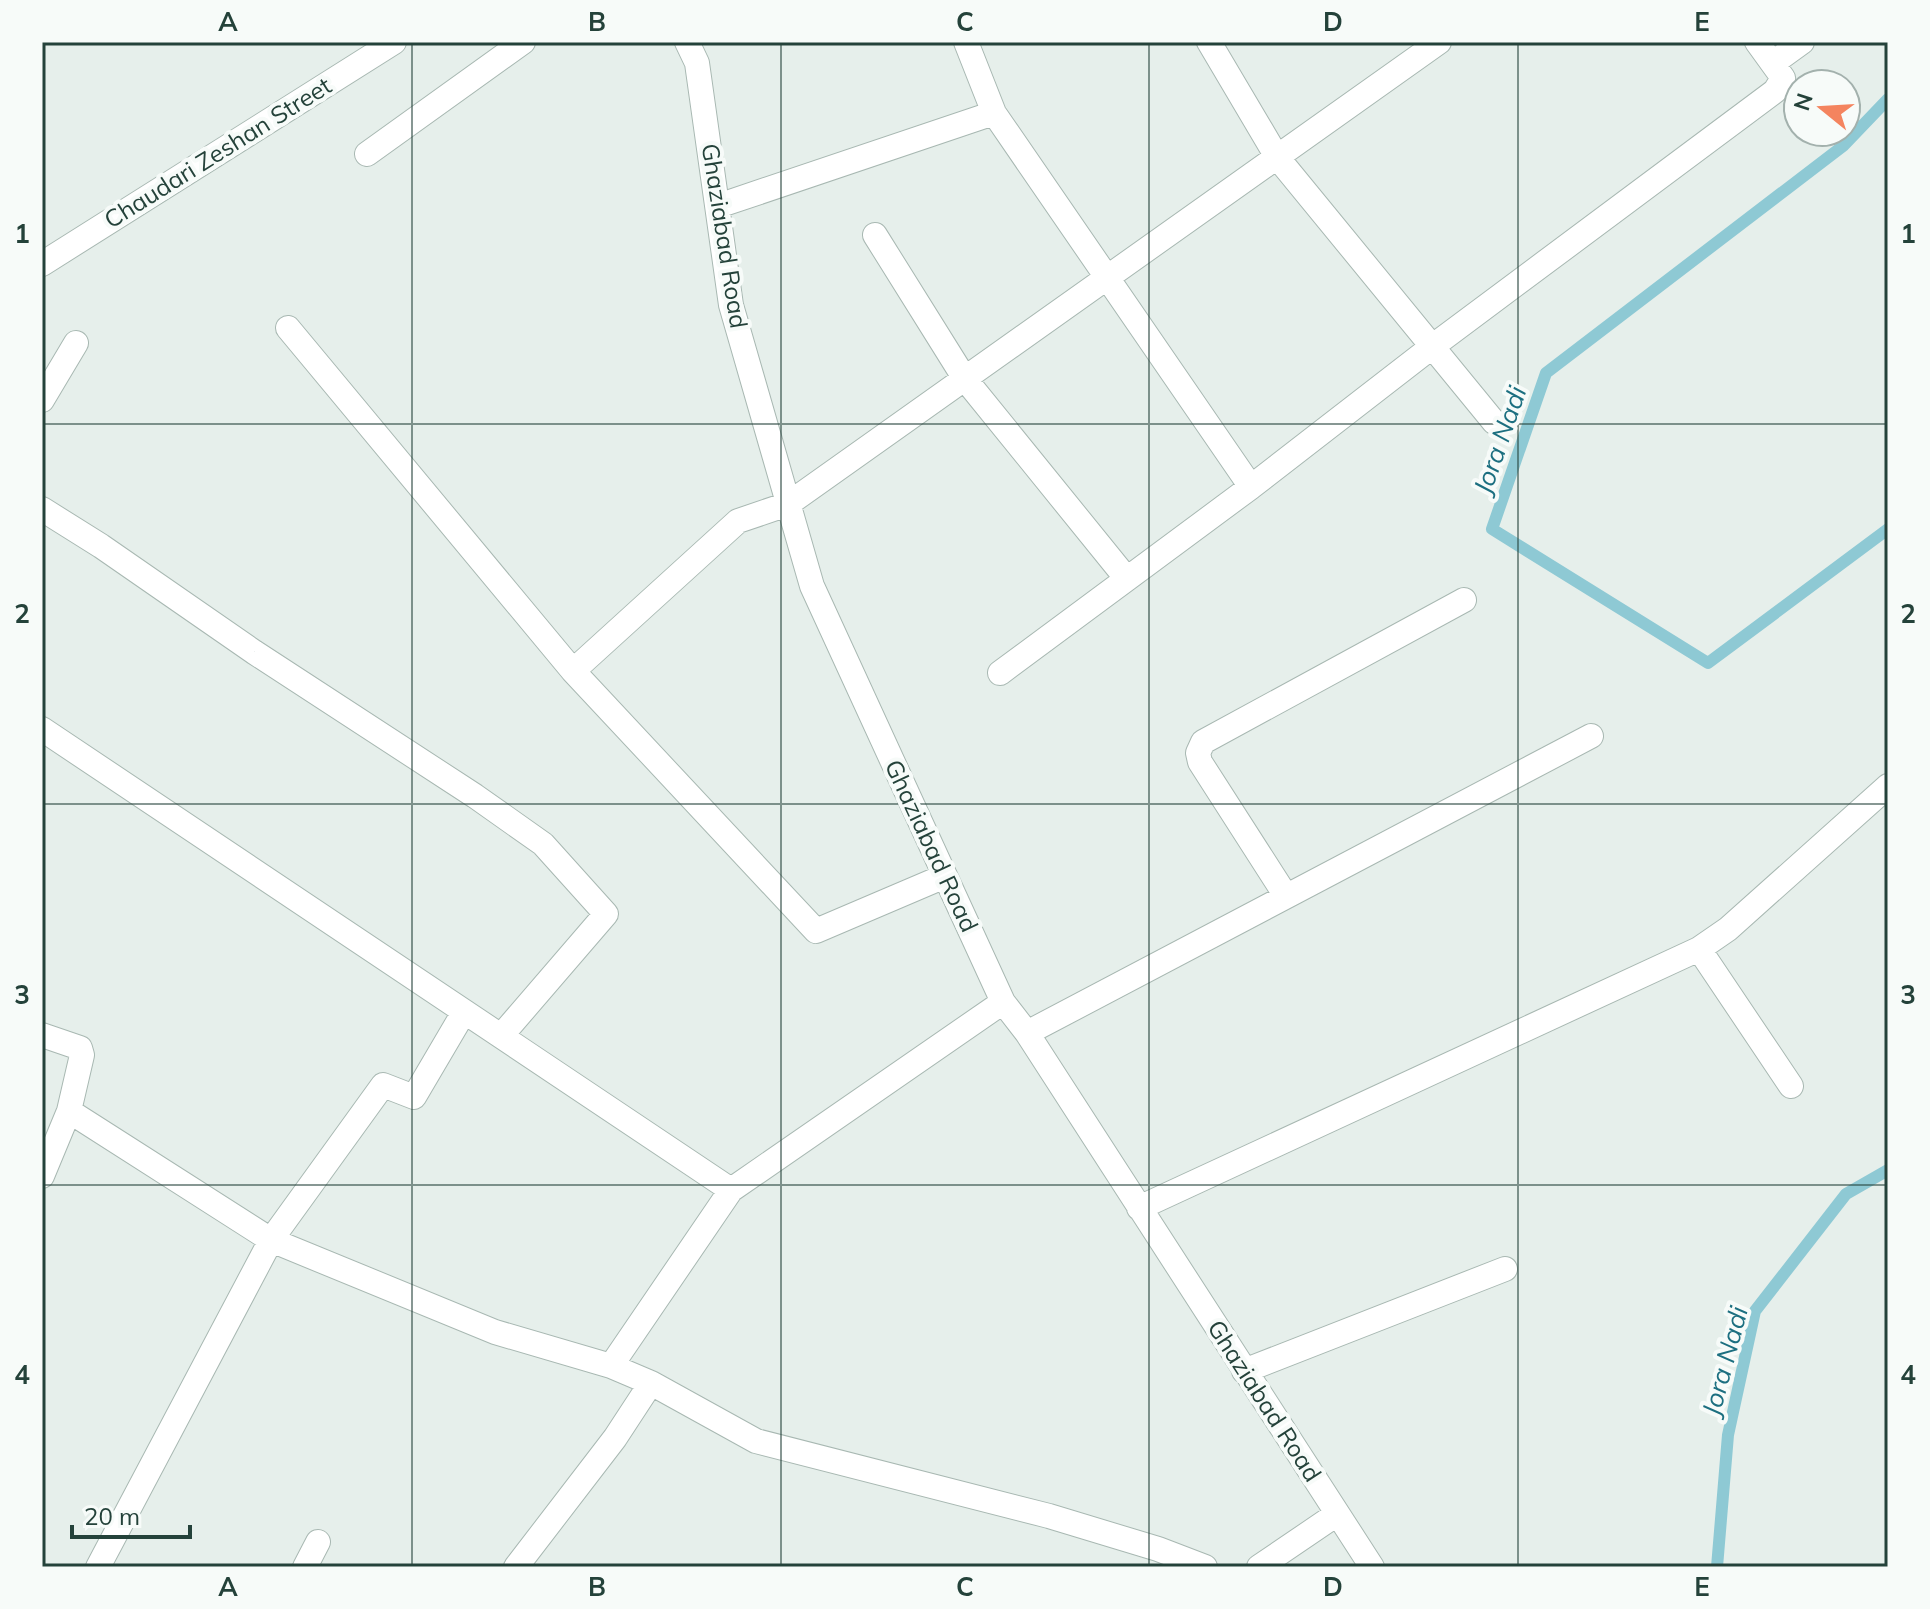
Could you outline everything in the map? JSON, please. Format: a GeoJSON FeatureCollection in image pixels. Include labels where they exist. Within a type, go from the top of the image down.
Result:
{"type":"FeatureCollection","features":[{"type":"Feature","properties":{"kind":"street","name":"Chaudari Zeshan Street"},"geometry":{"type":"LineString","coordinates":[[42,264],[394,42]]}},
{"type":"Feature","properties":{"kind":"street"},"geometry":{"type":"LineString","coordinates":[[367,154],[523,42]]}},
{"type":"Feature","properties":{"kind":"street","name":"Ghaziabad Road"},"geometry":{"type":"LineString","coordinates":[[687,42],[697,63],[731,305],[812,586],[1003,1002],[1027,1033],[1372,1567]]}},
{"type":"Feature","properties":{"kind":"street"},"geometry":{"type":"LineString","coordinates":[[966,42],[994,113],[1251,487]]}},
{"type":"Feature","properties":{"kind":"street"},"geometry":{"type":"LineString","coordinates":[[1209,42],[1277,157],[1494,422]]}},
{"type":"Feature","properties":{"kind":"street"},"geometry":{"type":"LineString","coordinates":[[573,671],[738,521],[788,504],[1439,42]]}},
{"type":"Feature","properties":{"kind":"street"},"geometry":{"type":"LineString","coordinates":[[1000,673],[1775,91],[1783,78],[1757,42]]}},
{"type":"Feature","properties":{"kind":"street"},"geometry":{"type":"LineString","coordinates":[[1773,63],[1802,42]]}},
{"type":"Feature","properties":{"kind":"street"},"geometry":{"type":"LineString","coordinates":[[718,206],[994,113]]}},
{"type":"Feature","properties":{"kind":"street"},"geometry":{"type":"LineString","coordinates":[[875,235],[965,379],[1127,579]]}},
{"type":"Feature","properties":{"kind":"street"},"geometry":{"type":"LineString","coordinates":[[288,328],[573,671],[816,931],[945,876]]}},
{"type":"Feature","properties":{"kind":"street"},"geometry":{"type":"LineString","coordinates":[[42,400],[76,343]]}},
{"type":"Feature","properties":{"kind":"street"},"geometry":{"type":"LineString","coordinates":[[42,509],[543,844],[606,914],[501,1036]]}},
{"type":"Feature","properties":{"kind":"street"},"geometry":{"type":"LineString","coordinates":[[1286,896],[1200,762],[1198,753],[1203,742],[1464,600]]}},
{"type":"Feature","properties":{"kind":"street"},"geometry":{"type":"LineString","coordinates":[[42,729],[731,1190]]}},
{"type":"Feature","properties":{"kind":"street"},"geometry":{"type":"LineString","coordinates":[[1027,1033],[1591,736]]}},
{"type":"Feature","properties":{"kind":"street"},"geometry":{"type":"LineString","coordinates":[[1139,1208],[1699,949],[1728,929],[1888,786]]}},
{"type":"Feature","properties":{"kind":"street"},"geometry":{"type":"LineString","coordinates":[[1699,949],[1791,1086]]}},
{"type":"Feature","properties":{"kind":"street"},"geometry":{"type":"LineString","coordinates":[[611,1366],[731,1190],[1003,1002]]}},
{"type":"Feature","properties":{"kind":"street"},"geometry":{"type":"LineString","coordinates":[[98,1567],[271,1240],[383,1085],[414,1097],[464,1012]]}},
{"type":"Feature","properties":{"kind":"street"},"geometry":{"type":"LineString","coordinates":[[42,1035],[80,1048],[82,1055],[69,1111],[42,1176]]}},
{"type":"Feature","properties":{"kind":"street"},"geometry":{"type":"LineString","coordinates":[[69,1111],[271,1240],[495,1332],[611,1366],[651,1383],[756,1441],[1049,1516],[1158,1549],[1205,1567]]}},
{"type":"Feature","properties":{"kind":"street"},"geometry":{"type":"LineString","coordinates":[[1244,1371],[1505,1269]]}},
{"type":"Feature","properties":{"kind":"street"},"geometry":{"type":"LineString","coordinates":[[516,1567],[615,1438],[651,1383]]}},
{"type":"Feature","properties":{"kind":"street"},"geometry":{"type":"LineString","coordinates":[[1259,1567],[1337,1514]]}},
{"type":"Feature","properties":{"kind":"street"},"geometry":{"type":"LineString","coordinates":[[305,1567],[318,1542]]}},
{"type":"Feature","properties":{"kind":"waterway","name":"Jora Nadi"},"geometry":{"type":"LineString","coordinates":[[1888,99],[1843,146],[1546,373],[1492,529],[1708,663],[1888,529]]}},
{"type":"Feature","properties":{"kind":"waterway","name":"Jora Nadi"},"geometry":{"type":"LineString","coordinates":[[1717,1567],[1728,1435],[1755,1311],[1846,1194],[1888,1170]]}}]}
